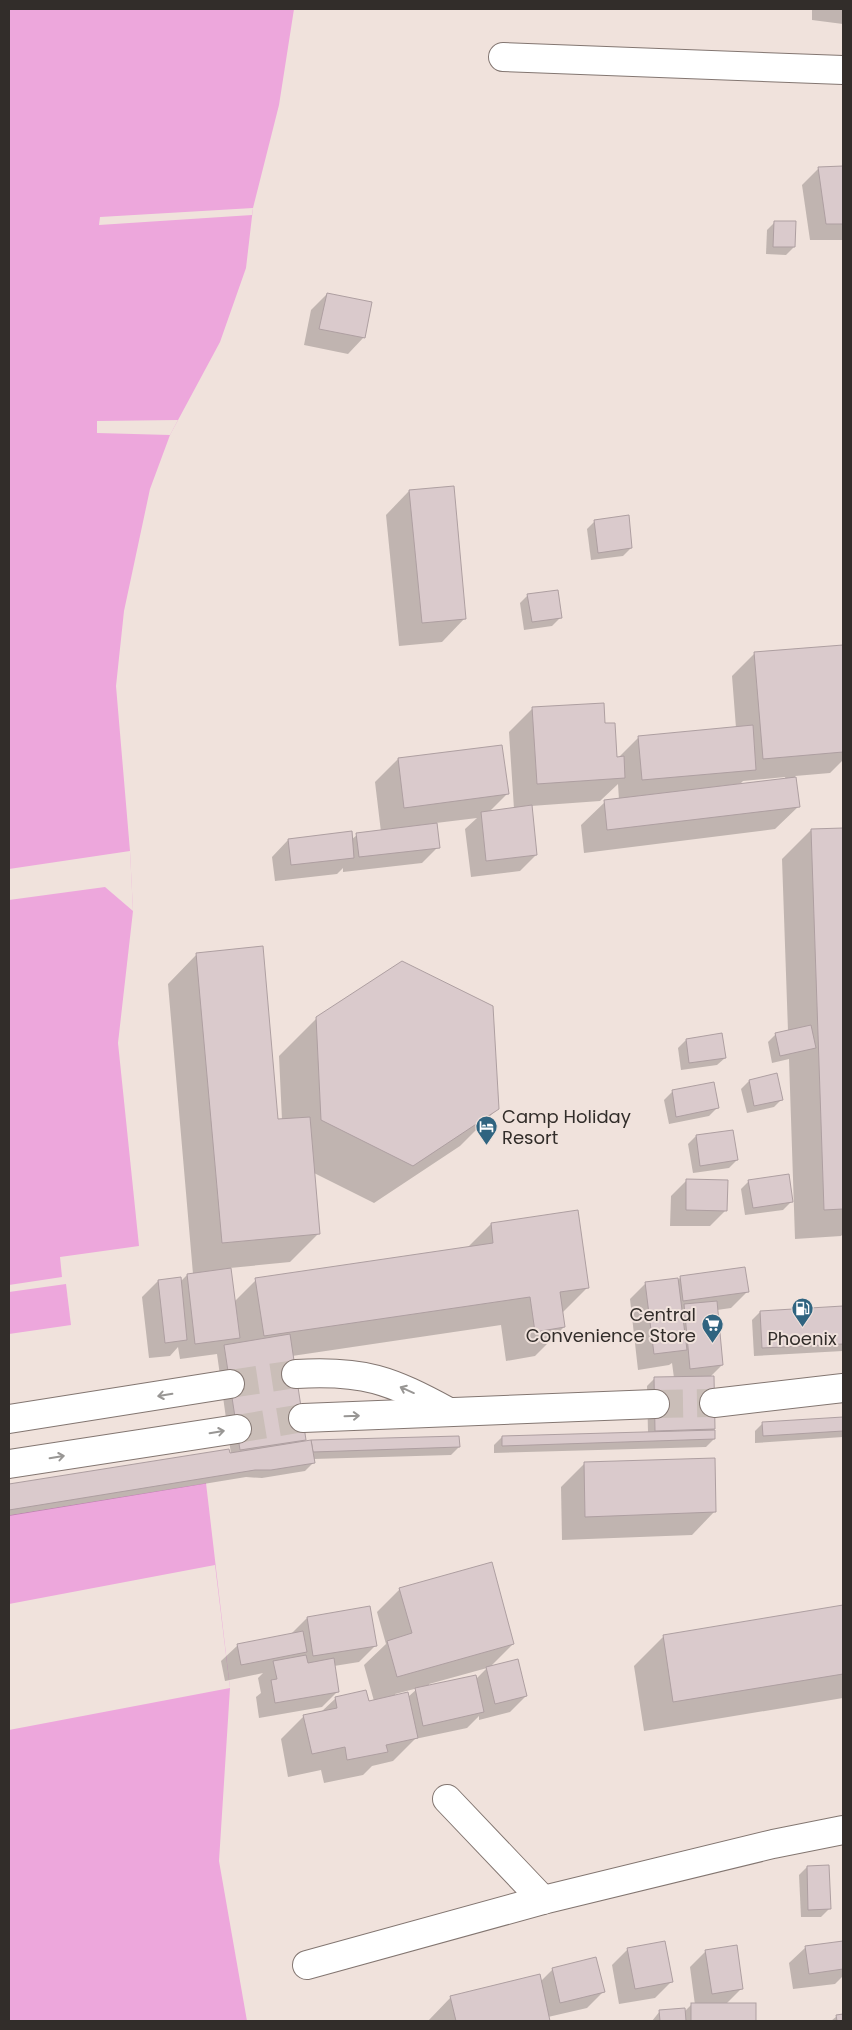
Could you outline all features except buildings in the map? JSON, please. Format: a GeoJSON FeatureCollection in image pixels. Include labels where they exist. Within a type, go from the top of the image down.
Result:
{"type":"FeatureCollection","features":[{"type":"Feature","properties":{"kind":"main road"},"geometry":{"type":"LineString","coordinates":[[503,57],[843,70]]}},
{"type":"Feature","properties":{"kind":"main road"},"geometry":{"type":"LineString","coordinates":[[296,1374],[335,1372],[364,1375],[407,1390],[451,1412]]}},
{"type":"Feature","properties":{"kind":"main road"},"geometry":{"type":"LineString","coordinates":[[9,1419],[230,1384]]}},
{"type":"Feature","properties":{"kind":"main road"},"geometry":{"type":"LineString","coordinates":[[714,1402],[843,1388]]}},
{"type":"Feature","properties":{"kind":"main road"},"geometry":{"type":"LineString","coordinates":[[303,1418],[655,1404]]}},
{"type":"Feature","properties":{"kind":"main road"},"geometry":{"type":"LineString","coordinates":[[9,1464],[236,1429]]}},
{"type":"Feature","properties":{"kind":"main road"},"geometry":{"type":"LineString","coordinates":[[446,1799],[543,1900]]}},
{"type":"Feature","properties":{"kind":"main road"},"geometry":{"type":"LineString","coordinates":[[307,1965],[543,1900],[774,1844],[843,1830]]}},
{"type":"Feature","properties":{"kind":"shaded area"},"geometry":{"type":"Polygon","coordinates":[[[9,9],[294,9],[279,105],[253,208],[246,268],[220,342],[170,435],[150,489],[124,611],[116,686],[130,851],[133,911],[118,1043],[139,1246],[60,1257],[62,1277],[9,1285],[9,9]]]}},
{"type":"Feature","properties":{"kind":"shaded area"},"geometry":{"type":"Polygon","coordinates":[[[66,1284],[71,1325],[9,1334],[9,1292],[66,1284]]]}},
{"type":"Feature","properties":{"kind":"shaded area"},"geometry":{"type":"Polygon","coordinates":[[[206,1483],[230,1688],[219,1861],[247,2021],[9,2021],[9,1515],[206,1483]]]}},
{"type":"Feature","properties":{"kind":"pier"},"geometry":{"type":"Polygon","coordinates":[[[253,208],[252,215],[99,225],[100,217],[253,208]]]}},
{"type":"Feature","properties":{"kind":"pier"},"geometry":{"type":"Polygon","coordinates":[[[178,420],[170,435],[97,433],[97,421],[178,420]]]}},
{"type":"Feature","properties":{"kind":"pier"},"geometry":{"type":"Polygon","coordinates":[[[130,851],[133,911],[105,887],[9,900],[9,869],[130,851]]]}},
{"type":"Feature","properties":{"kind":"pier"},"geometry":{"type":"Polygon","coordinates":[[[206,1481],[206,1483],[9,1515],[9,1513],[206,1481]]]}},
{"type":"Feature","properties":{"kind":"pier"},"geometry":{"type":"Polygon","coordinates":[[[215,1565],[230,1688],[9,1730],[9,1604],[215,1565]]]}},
{"type":"Feature","properties":{"kind":"tunnel"},"geometry":{"type":"LineString","coordinates":[[230,1384],[296,1374]]}},
{"type":"Feature","properties":{"kind":"tunnel"},"geometry":{"type":"LineString","coordinates":[[655,1404],[714,1403]]}},
{"type":"Feature","properties":{"kind":"tunnel"},"geometry":{"type":"LineString","coordinates":[[237,1429],[303,1418]]}},
{"type":"Feature","properties":{"kind":"place","name":"Camp Holiday Resort"},"geometry":{"type":"Point","coordinates":[486,1145]}},
{"type":"Feature","properties":{"kind":"place","name":"Phoenix"},"geometry":{"type":"Point","coordinates":[802,1327]}},
{"type":"Feature","properties":{"kind":"place","name":"Central Convenience Store"},"geometry":{"type":"Point","coordinates":[712,1343]}}]}
